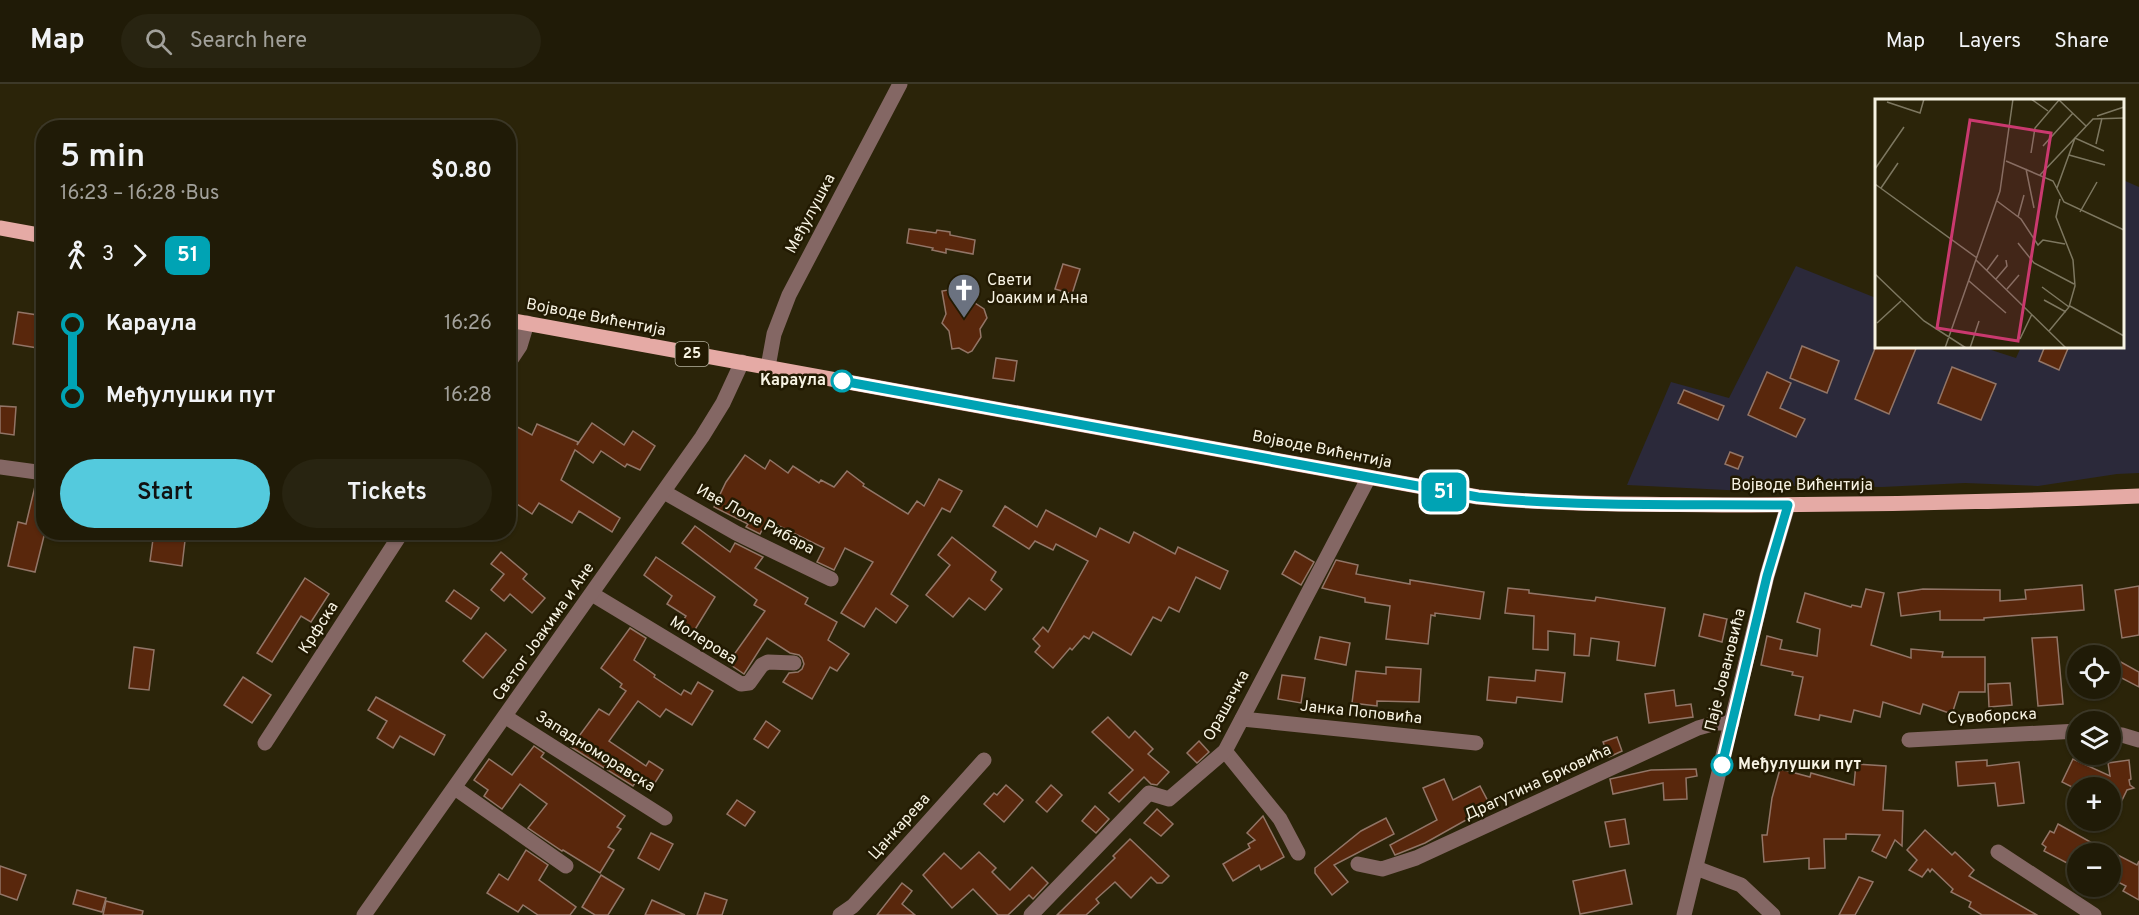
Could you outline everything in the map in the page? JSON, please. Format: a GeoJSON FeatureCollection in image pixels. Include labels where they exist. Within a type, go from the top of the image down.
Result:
{"type":"FeatureCollection","features":[{"type":"Feature","properties":{"kind":"main road"},"geometry":{"type":"LineString","coordinates":[[0,228],[36,235]]}},
{"type":"Feature","properties":{"kind":"main road","name":"Војводе Вићентија"},"geometry":{"type":"LineString","coordinates":[[516,321],[1450,493],[1514,500],[1619,504],[1788,505],[1957,503],[2139,496]]}},
{"type":"Feature","properties":{"kind":"street","name":"Међулушка"},"geometry":{"type":"LineString","coordinates":[[768,367],[778,321],[793,288],[900,84]]}},
{"type":"Feature","properties":{"kind":"street"},"geometry":{"type":"LineString","coordinates":[[516,352],[527,323]]}},
{"type":"Feature","properties":{"kind":"street","name":"Светог Јоакима и Ане"},"geometry":{"type":"LineString","coordinates":[[364,915],[664,492],[723,403],[741,362]]}},
{"type":"Feature","properties":{"kind":"street"},"geometry":{"type":"LineString","coordinates":[[0,467],[36,472]]}},
{"type":"Feature","properties":{"kind":"street","name":"Орашачка"},"geometry":{"type":"LineString","coordinates":[[1031,915],[1149,793],[1169,799],[1226,751],[1369,477]]}},
{"type":"Feature","properties":{"kind":"street","name":"Иве Лоле Рибара"},"geometry":{"type":"LineString","coordinates":[[664,492],[736,533],[831,579]]}},
{"type":"Feature","properties":{"kind":"street","name":"Паје Јовановића"},"geometry":{"type":"LineString","coordinates":[[1684,915],[1767,576],[1788,505]]}},
{"type":"Feature","properties":{"kind":"street","name":"Крфска"},"geometry":{"type":"LineString","coordinates":[[265,743],[397,540]]}},
{"type":"Feature","properties":{"kind":"street","name":"Молерова"},"geometry":{"type":"LineString","coordinates":[[592,594],[741,684],[749,683],[762,665],[768,662],[794,663]]}},
{"type":"Feature","properties":{"kind":"street","name":"Западноморавска"},"geometry":{"type":"LineString","coordinates":[[506,717],[665,818]]}},
{"type":"Feature","properties":{"kind":"street","name":"Јанка Поповића"},"geometry":{"type":"LineString","coordinates":[[1242,718],[1476,743]]}},
{"type":"Feature","properties":{"kind":"street","name":"Драгутина Брковића"},"geometry":{"type":"LineString","coordinates":[[1358,864],[1382,869],[1416,858],[1698,728],[1716,723],[1732,723]]}},
{"type":"Feature","properties":{"kind":"street","name":"Сувоборска"},"geometry":{"type":"LineString","coordinates":[[1908,740],[2067,732]]}},
{"type":"Feature","properties":{"kind":"street"},"geometry":{"type":"LineString","coordinates":[[2121,735],[2139,740]]}},
{"type":"Feature","properties":{"kind":"street"},"geometry":{"type":"LineString","coordinates":[[1226,751],[1281,819],[1298,853]]}},
{"type":"Feature","properties":{"kind":"street","name":"Цанкарева"},"geometry":{"type":"LineString","coordinates":[[840,915],[853,906],[984,760]]}},
{"type":"Feature","properties":{"kind":"street"},"geometry":{"type":"LineString","coordinates":[[455,788],[566,866]]}},
{"type":"Feature","properties":{"kind":"street"},"geometry":{"type":"LineString","coordinates":[[1998,852],[2094,915]]}},
{"type":"Feature","properties":{"kind":"street"},"geometry":{"type":"LineString","coordinates":[[1696,868],[1741,885],[1773,915]]}},
{"type":"Feature","properties":{"kind":"shaded area"},"geometry":{"type":"Polygon","coordinates":[[[2124,180],[2139,187],[2139,473],[2117,474],[2038,486],[1965,483],[1882,487],[1793,486],[1746,491],[1627,485],[1671,382],[1729,398],[1796,266],[1875,298],[1875,348],[1985,348],[2016,358],[2021,348],[2124,348],[2124,180]]]}},
{"type":"Feature","properties":{"kind":"building"},"geometry":{"type":"Polygon","coordinates":[[[909,229],[936,233],[937,230],[950,232],[950,235],[975,240],[973,254],[946,249],[946,253],[907,243],[909,229]]]}},
{"type":"Feature","properties":{"kind":"building"},"geometry":{"type":"Polygon","coordinates":[[[1063,264],[1080,269],[1072,294],[1055,289],[1063,264]]]}},
{"type":"Feature","properties":{"kind":"building","name":"Свети Јоаким и Ана"},"geometry":{"type":"Polygon","coordinates":[[[972,286],[975,303],[984,309],[987,318],[980,329],[981,337],[972,351],[968,353],[959,348],[952,349],[949,331],[942,323],[946,314],[942,291],[972,286]]]}},
{"type":"Feature","properties":{"kind":"building"},"geometry":{"type":"Polygon","coordinates":[[[18,312],[36,315],[36,348],[13,344],[18,312]]]}},
{"type":"Feature","properties":{"kind":"building"},"geometry":{"type":"Polygon","coordinates":[[[1802,346],[1839,361],[1827,393],[1790,378],[1802,346]]]}},
{"type":"Feature","properties":{"kind":"building"},"geometry":{"type":"Polygon","coordinates":[[[1875,348],[1916,348],[1889,414],[1855,399],[1875,348]]]}},
{"type":"Feature","properties":{"kind":"building"},"geometry":{"type":"Polygon","coordinates":[[[2044,348],[2068,348],[2059,370],[2039,361],[2044,348]]]}},
{"type":"Feature","properties":{"kind":"building"},"geometry":{"type":"Polygon","coordinates":[[[996,358],[1017,361],[1014,381],[993,378],[996,358]]]}},
{"type":"Feature","properties":{"kind":"building"},"geometry":{"type":"Polygon","coordinates":[[[1952,367],[1996,384],[1981,420],[1938,403],[1952,367]]]}},
{"type":"Feature","properties":{"kind":"building"},"geometry":{"type":"Polygon","coordinates":[[[1767,372],[1791,383],[1780,408],[1805,419],[1796,437],[1748,415],[1767,372]]]}},
{"type":"Feature","properties":{"kind":"building"},"geometry":{"type":"Polygon","coordinates":[[[1684,390],[1724,406],[1718,420],[1678,403],[1684,390]]]}},
{"type":"Feature","properties":{"kind":"building"},"geometry":{"type":"Polygon","coordinates":[[[0,406],[16,407],[14,435],[0,433],[0,406]]]}},
{"type":"Feature","properties":{"kind":"building"},"geometry":{"type":"Polygon","coordinates":[[[592,423],[624,445],[633,431],[655,446],[640,470],[627,464],[625,467],[601,451],[593,463],[575,450],[561,480],[620,518],[612,532],[579,511],[572,523],[539,503],[532,514],[516,503],[516,426],[532,435],[537,424],[578,442],[577,445],[592,423]]]}},
{"type":"Feature","properties":{"kind":"building"},"geometry":{"type":"Polygon","coordinates":[[[1730,452],[1743,457],[1738,469],[1725,464],[1730,452]]]}},
{"type":"Feature","properties":{"kind":"building"},"geometry":{"type":"Polygon","coordinates":[[[745,455],[765,469],[770,460],[788,473],[793,466],[819,483],[821,480],[834,487],[847,471],[864,484],[863,486],[908,514],[917,501],[924,506],[939,479],[962,491],[950,512],[942,508],[891,594],[908,606],[896,623],[876,608],[864,627],[841,613],[873,562],[845,548],[834,570],[817,562],[824,548],[767,520],[760,534],[746,527],[748,524],[714,507],[726,482],[745,455]]]}},
{"type":"Feature","properties":{"kind":"building"},"geometry":{"type":"Polygon","coordinates":[[[36,482],[36,540],[43,540],[35,572],[8,566],[18,522],[26,524],[36,482]]]}},
{"type":"Feature","properties":{"kind":"building"},"geometry":{"type":"Polygon","coordinates":[[[1005,506],[1037,527],[1046,510],[1096,537],[1100,528],[1129,543],[1134,532],[1175,554],[1178,547],[1228,571],[1220,589],[1196,577],[1179,612],[1169,607],[1161,621],[1153,617],[1131,655],[1093,632],[1089,639],[1084,636],[1072,650],[1070,648],[1053,668],[1035,652],[1040,646],[1033,639],[1043,627],[1048,632],[1088,561],[1056,544],[1053,550],[1035,541],[1029,549],[993,526],[1005,506]]]}},
{"type":"Feature","properties":{"kind":"building"},"geometry":{"type":"Polygon","coordinates":[[[695,526],[730,552],[735,543],[763,557],[755,568],[808,598],[805,604],[837,622],[828,640],[849,654],[837,671],[830,667],[812,699],[783,682],[789,673],[802,669],[804,664],[802,658],[767,638],[744,674],[728,663],[765,611],[754,605],[757,600],[682,543],[695,526]]]}},
{"type":"Feature","properties":{"kind":"building"},"geometry":{"type":"Polygon","coordinates":[[[952,537],[996,572],[991,580],[1002,589],[985,610],[969,598],[953,617],[926,595],[950,565],[938,555],[952,537]]]}},
{"type":"Feature","properties":{"kind":"building"},"geometry":{"type":"Polygon","coordinates":[[[153,540],[185,540],[182,566],[150,561],[153,540]]]}},
{"type":"Feature","properties":{"kind":"building"},"geometry":{"type":"Polygon","coordinates":[[[1295,551],[1314,562],[1301,585],[1282,574],[1295,551]]]}},
{"type":"Feature","properties":{"kind":"building"},"geometry":{"type":"Polygon","coordinates":[[[501,552],[527,574],[523,579],[545,598],[532,613],[510,594],[504,601],[491,590],[504,574],[491,564],[501,552]]]}},
{"type":"Feature","properties":{"kind":"building"},"geometry":{"type":"Polygon","coordinates":[[[656,557],[715,597],[691,636],[678,628],[686,616],[667,604],[672,596],[644,575],[656,557]]]}},
{"type":"Feature","properties":{"kind":"building"},"geometry":{"type":"Polygon","coordinates":[[[1336,560],[1358,565],[1356,574],[1410,584],[1410,580],[1484,592],[1480,619],[1435,613],[1435,616],[1431,615],[1428,644],[1386,639],[1390,606],[1365,602],[1365,598],[1322,588],[1336,560]]]}},
{"type":"Feature","properties":{"kind":"building"},"geometry":{"type":"Polygon","coordinates":[[[305,578],[329,594],[311,622],[301,616],[272,662],[257,653],[305,578]]]}},
{"type":"Feature","properties":{"kind":"building"},"geometry":{"type":"Polygon","coordinates":[[[2082,585],[2084,610],[1984,618],[1984,620],[1940,620],[1940,611],[1901,616],[1898,593],[1923,589],[2000,590],[2000,601],[2026,599],[2025,590],[2082,585]]]}},
{"type":"Feature","properties":{"kind":"building"},"geometry":{"type":"Polygon","coordinates":[[[2139,586],[2139,635],[2122,638],[2115,590],[2139,586]]]}},
{"type":"Feature","properties":{"kind":"building"},"geometry":{"type":"Polygon","coordinates":[[[1508,588],[1529,590],[1529,593],[1595,601],[1596,597],[1665,608],[1655,666],[1617,660],[1619,642],[1591,638],[1589,656],[1574,655],[1575,634],[1548,631],[1548,650],[1533,649],[1534,616],[1505,613],[1508,588]]]}},
{"type":"Feature","properties":{"kind":"building"},"geometry":{"type":"Polygon","coordinates":[[[1866,589],[1884,593],[1871,645],[1911,658],[1911,649],[1943,652],[1942,657],[1985,657],[1985,692],[1959,692],[1952,714],[1923,704],[1920,714],[1883,702],[1880,717],[1854,710],[1851,722],[1820,715],[1819,720],[1795,715],[1803,677],[1792,675],[1793,672],[1761,665],[1767,636],[1782,640],[1780,649],[1817,656],[1820,629],[1797,622],[1805,593],[1851,607],[1852,605],[1861,607],[1866,589]]]}},
{"type":"Feature","properties":{"kind":"building"},"geometry":{"type":"Polygon","coordinates":[[[454,590],[479,608],[471,619],[446,601],[454,590]]]}},
{"type":"Feature","properties":{"kind":"building"},"geometry":{"type":"Polygon","coordinates":[[[1704,614],[1727,619],[1722,642],[1699,636],[1704,614]]]}},
{"type":"Feature","properties":{"kind":"building"},"geometry":{"type":"Polygon","coordinates":[[[630,628],[646,638],[634,660],[655,675],[654,677],[681,695],[684,690],[691,694],[698,682],[713,691],[692,725],[666,709],[660,717],[638,701],[609,741],[646,766],[649,761],[663,770],[651,789],[637,780],[633,786],[571,747],[599,709],[609,715],[626,691],[620,687],[622,684],[601,668],[630,628]]]}},
{"type":"Feature","properties":{"kind":"building"},"geometry":{"type":"Polygon","coordinates":[[[486,633],[506,650],[483,678],[463,661],[486,633]]]}},
{"type":"Feature","properties":{"kind":"building"},"geometry":{"type":"Polygon","coordinates":[[[1320,637],[1350,643],[1346,665],[1315,659],[1320,637]]]}},
{"type":"Feature","properties":{"kind":"building"},"geometry":{"type":"Polygon","coordinates":[[[2057,637],[2063,704],[2038,706],[2032,638],[2057,637]]]}},
{"type":"Feature","properties":{"kind":"building"},"geometry":{"type":"Polygon","coordinates":[[[134,647],[154,650],[149,690],[129,688],[134,647]]]}},
{"type":"Feature","properties":{"kind":"building"},"geometry":{"type":"Polygon","coordinates":[[[2121,662],[2139,672],[2139,687],[2121,678],[2121,662]]]}},
{"type":"Feature","properties":{"kind":"building"},"geometry":{"type":"Polygon","coordinates":[[[1386,667],[1421,669],[1419,702],[1377,701],[1377,706],[1352,703],[1356,671],[1386,674],[1386,667]]]}},
{"type":"Feature","properties":{"kind":"building"},"geometry":{"type":"Polygon","coordinates":[[[1536,670],[1565,673],[1562,702],[1517,697],[1516,703],[1487,700],[1489,677],[1535,681],[1536,670]]]}},
{"type":"Feature","properties":{"kind":"building"},"geometry":{"type":"Polygon","coordinates":[[[1282,675],[1305,678],[1301,703],[1278,699],[1282,675]]]}},
{"type":"Feature","properties":{"kind":"building"},"geometry":{"type":"Polygon","coordinates":[[[243,677],[271,695],[252,723],[224,705],[243,677]]]}},
{"type":"Feature","properties":{"kind":"building"},"geometry":{"type":"Polygon","coordinates":[[[2010,683],[2012,705],[1989,707],[1988,684],[2010,683]]]}},
{"type":"Feature","properties":{"kind":"building"},"geometry":{"type":"Polygon","coordinates":[[[1674,690],[1676,706],[1691,704],[1693,717],[1649,723],[1645,694],[1674,690]]]}},
{"type":"Feature","properties":{"kind":"building"},"geometry":{"type":"Polygon","coordinates":[[[376,697],[445,735],[434,755],[400,736],[393,748],[377,738],[387,721],[368,710],[376,697]]]}},
{"type":"Feature","properties":{"kind":"building"},"geometry":{"type":"Polygon","coordinates":[[[1108,717],[1129,738],[1135,731],[1153,749],[1148,754],[1169,772],[1157,785],[1151,784],[1144,777],[1119,802],[1109,793],[1133,770],[1092,732],[1108,717]]]}},
{"type":"Feature","properties":{"kind":"building"},"geometry":{"type":"Polygon","coordinates":[[[766,721],[780,731],[768,748],[754,739],[766,721]]]}},
{"type":"Feature","properties":{"kind":"building"},"geometry":{"type":"Polygon","coordinates":[[[1617,737],[1622,751],[1609,757],[1603,742],[1617,737]]]}},
{"type":"Feature","properties":{"kind":"building"},"geometry":{"type":"Polygon","coordinates":[[[1199,741],[1209,752],[1197,763],[1187,753],[1199,741]]]}},
{"type":"Feature","properties":{"kind":"building"},"geometry":{"type":"Polygon","coordinates":[[[534,746],[544,753],[541,757],[625,816],[617,827],[621,829],[608,847],[614,850],[600,873],[528,828],[547,804],[520,784],[502,809],[484,796],[488,790],[474,780],[489,759],[512,775],[534,746]]]}},
{"type":"Feature","properties":{"kind":"building"},"geometry":{"type":"Polygon","coordinates":[[[1987,760],[1987,766],[2019,762],[2024,803],[1998,806],[1995,783],[1958,786],[1956,762],[1987,760]]]}},
{"type":"Feature","properties":{"kind":"building"},"geometry":{"type":"Polygon","coordinates":[[[2129,760],[2131,779],[2129,780],[2130,785],[2134,788],[2127,790],[2121,802],[2121,777],[2067,777],[2067,784],[2062,782],[2070,765],[2086,765],[2110,776],[2108,765],[2121,765],[2121,761],[2129,760]]]}},
{"type":"Feature","properties":{"kind":"building"},"geometry":{"type":"Polygon","coordinates":[[[1856,764],[1886,766],[1883,810],[1903,811],[1902,846],[1895,840],[1886,858],[1872,851],[1880,835],[1846,834],[1846,839],[1824,839],[1825,868],[1809,869],[1809,858],[1764,862],[1762,835],[1767,835],[1772,798],[1780,769],[1810,777],[1811,773],[1854,785],[1856,764]]]}},
{"type":"Feature","properties":{"kind":"building"},"geometry":{"type":"Polygon","coordinates":[[[1696,769],[1697,776],[1686,778],[1687,799],[1664,800],[1663,783],[1613,794],[1610,779],[1651,770],[1696,769]]]}},
{"type":"Feature","properties":{"kind":"building"},"geometry":{"type":"Polygon","coordinates":[[[1444,779],[1453,800],[1480,786],[1492,809],[1474,818],[1473,816],[1425,843],[1395,855],[1390,845],[1437,820],[1423,788],[1444,779]]]}},
{"type":"Feature","properties":{"kind":"building"},"geometry":{"type":"Polygon","coordinates":[[[1006,785],[1023,800],[1004,822],[984,804],[1006,785]]]}},
{"type":"Feature","properties":{"kind":"building"},"geometry":{"type":"Polygon","coordinates":[[[1051,785],[1062,795],[1047,812],[1036,802],[1051,785]]]}},
{"type":"Feature","properties":{"kind":"building"},"geometry":{"type":"Polygon","coordinates":[[[737,800],[755,812],[745,826],[727,814],[737,800]]]}},
{"type":"Feature","properties":{"kind":"building"},"geometry":{"type":"Polygon","coordinates":[[[1095,806],[1109,819],[1096,833],[1082,821],[1095,806]]]}},
{"type":"Feature","properties":{"kind":"building"},"geometry":{"type":"Polygon","coordinates":[[[1157,809],[1173,824],[1161,836],[1144,823],[1157,809]]]}},
{"type":"Feature","properties":{"kind":"building"},"geometry":{"type":"Polygon","coordinates":[[[1263,816],[1284,857],[1261,870],[1259,865],[1233,881],[1223,864],[1250,848],[1248,844],[1255,840],[1247,833],[1263,816]]]}},
{"type":"Feature","properties":{"kind":"building"},"geometry":{"type":"Polygon","coordinates":[[[1386,818],[1394,834],[1334,865],[1348,882],[1332,895],[1315,873],[1315,868],[1361,831],[1386,818]]]}},
{"type":"Feature","properties":{"kind":"building"},"geometry":{"type":"Polygon","coordinates":[[[1625,819],[1629,844],[1610,847],[1605,822],[1625,819]]]}},
{"type":"Feature","properties":{"kind":"building"},"geometry":{"type":"Polygon","coordinates":[[[2058,824],[2092,843],[2067,843],[2067,863],[2044,851],[2046,847],[2042,844],[2050,831],[2054,833],[2058,824]]]}},
{"type":"Feature","properties":{"kind":"building"},"geometry":{"type":"Polygon","coordinates":[[[1925,830],[1952,855],[1955,852],[1974,870],[1969,876],[2037,915],[1982,915],[1969,907],[1971,902],[1951,892],[1953,889],[1932,869],[1930,872],[1928,869],[1922,877],[1909,870],[1917,860],[1907,850],[1925,830]]]}},
{"type":"Feature","properties":{"kind":"building"},"geometry":{"type":"Polygon","coordinates":[[[651,833],[673,844],[659,870],[638,858],[651,833]]]}},
{"type":"Feature","properties":{"kind":"building"},"geometry":{"type":"Polygon","coordinates":[[[1130,839],[1169,876],[1162,883],[1157,883],[1151,877],[1131,898],[1115,882],[1096,899],[1099,903],[1086,915],[1057,915],[1115,858],[1113,856],[1130,839]]]}},
{"type":"Feature","properties":{"kind":"building"},"geometry":{"type":"Polygon","coordinates":[[[526,850],[548,865],[539,880],[576,907],[570,915],[538,915],[523,905],[518,912],[487,893],[499,874],[508,880],[526,850]]]}},
{"type":"Feature","properties":{"kind":"building"},"geometry":{"type":"Polygon","coordinates":[[[979,852],[996,868],[992,872],[1010,890],[1032,867],[1048,883],[1033,899],[1029,895],[1008,915],[998,915],[973,889],[952,908],[923,875],[944,853],[961,869],[979,852]]]}},
{"type":"Feature","properties":{"kind":"building"},"geometry":{"type":"Polygon","coordinates":[[[2121,857],[2137,865],[2139,861],[2139,900],[2123,891],[2126,886],[2121,884],[2121,857]]]}},
{"type":"Feature","properties":{"kind":"building"},"geometry":{"type":"Polygon","coordinates":[[[0,866],[26,875],[17,900],[0,894],[0,866]]]}},
{"type":"Feature","properties":{"kind":"building"},"geometry":{"type":"Polygon","coordinates":[[[1625,870],[1632,904],[1580,914],[1573,881],[1625,870]]]}},
{"type":"Feature","properties":{"kind":"building"},"geometry":{"type":"Polygon","coordinates":[[[601,875],[624,889],[608,915],[595,915],[582,907],[601,875]]]}},
{"type":"Feature","properties":{"kind":"building"},"geometry":{"type":"Polygon","coordinates":[[[1859,877],[1873,882],[1855,915],[1839,915],[1859,877]]]}},
{"type":"Feature","properties":{"kind":"building"},"geometry":{"type":"Polygon","coordinates":[[[902,883],[912,891],[902,904],[915,915],[877,915],[902,883]]]}},
{"type":"Feature","properties":{"kind":"building"},"geometry":{"type":"Polygon","coordinates":[[[77,890],[106,898],[102,912],[73,904],[77,890]]]}},
{"type":"Feature","properties":{"kind":"building"},"geometry":{"type":"Polygon","coordinates":[[[705,893],[727,900],[722,915],[697,915],[705,893]]]}},
{"type":"Feature","properties":{"kind":"building"},"geometry":{"type":"Polygon","coordinates":[[[652,900],[685,915],[645,915],[652,900]]]}},
{"type":"Feature","properties":{"kind":"building"},"geometry":{"type":"Polygon","coordinates":[[[106,901],[143,911],[142,915],[103,915],[106,901]]]}},
{"type":"Feature","properties":{"kind":"bus line","name":"51"},"geometry":{"type":"LineString","coordinates":[[842,381],[1478,497],[1619,504],[1788,505],[1767,576],[1722,765]]}},
{"type":"Feature","properties":{"kind":"place","name":"Свети Јоаким и Ана"},"geometry":{"type":"Point","coordinates":[964,319]}},
{"type":"Feature","properties":{"kind":"place","name":"Караула"},"geometry":{"type":"Point","coordinates":[842,381]}},
{"type":"Feature","properties":{"kind":"place","name":"Међулушки пут"},"geometry":{"type":"Point","coordinates":[1722,765]}}]}
